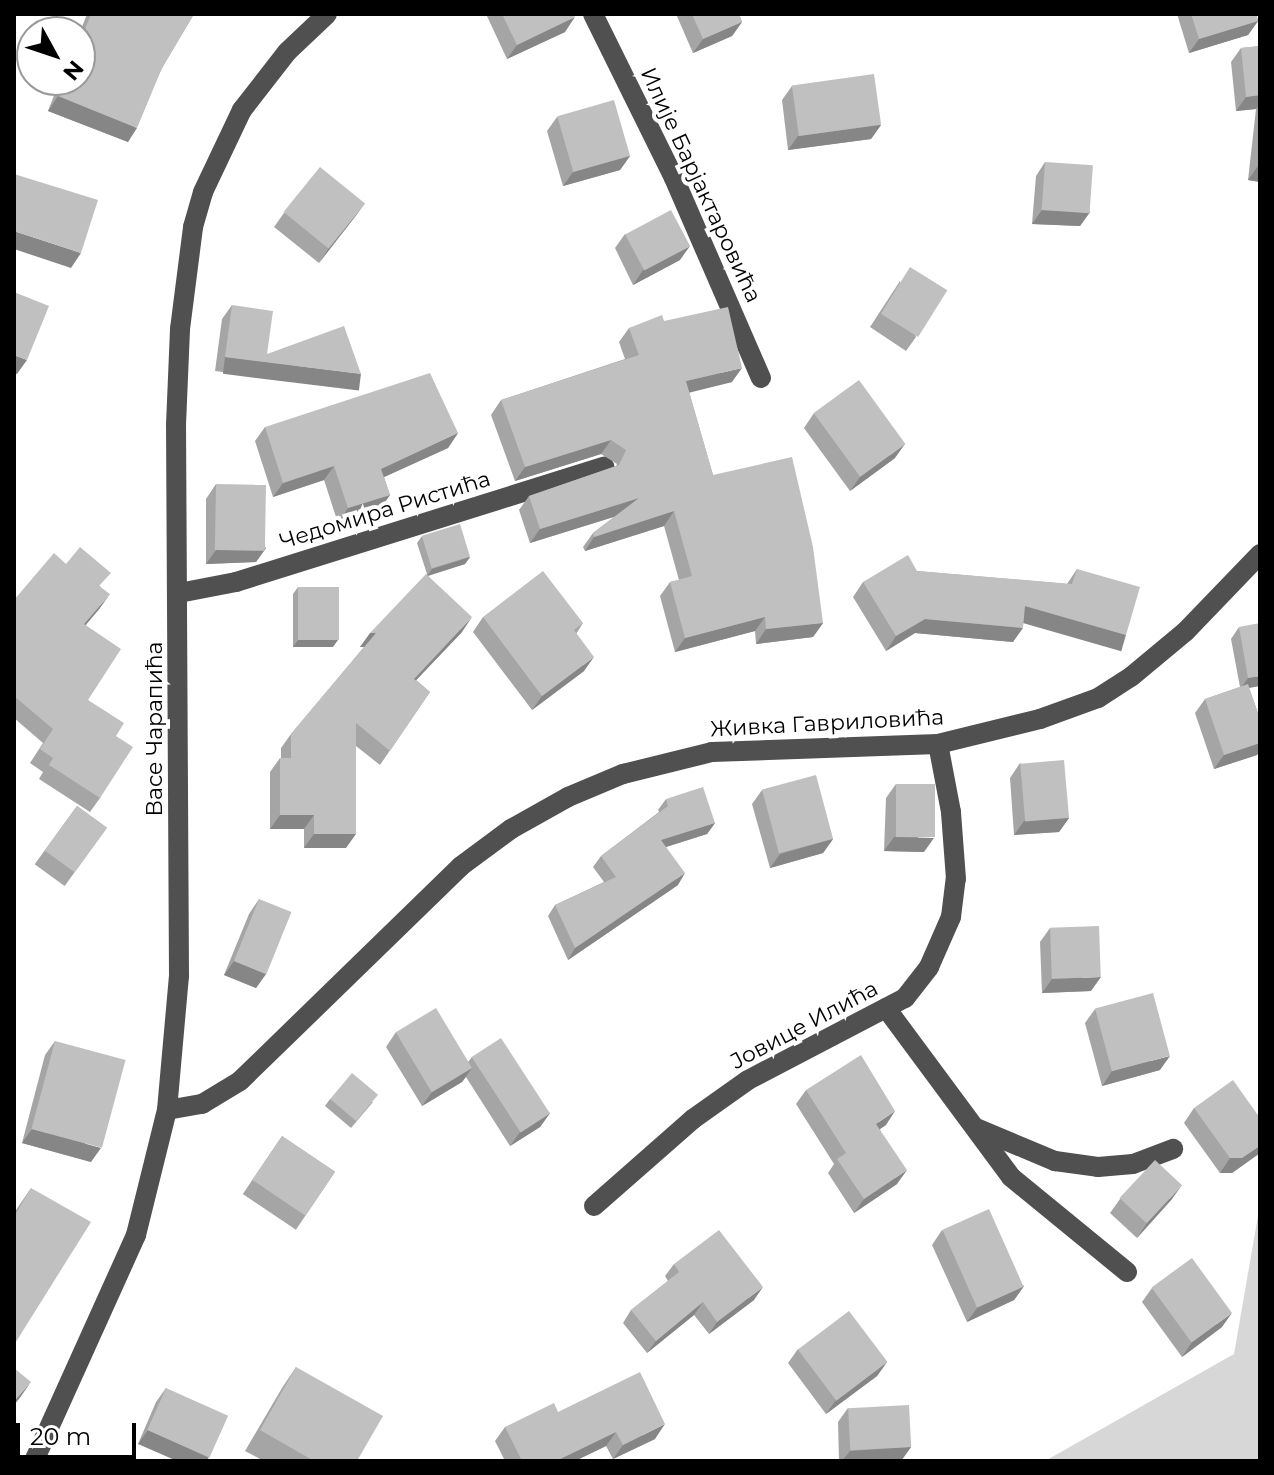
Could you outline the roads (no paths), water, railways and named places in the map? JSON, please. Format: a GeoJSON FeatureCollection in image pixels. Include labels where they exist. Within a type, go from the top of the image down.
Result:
{"type":"FeatureCollection","features":[{"type":"Feature","properties":{"kind":"street","name":"Васе Чарапића"},"geometry":{"type":"LineString","coordinates":[[34,1461],[136,1235],[167,1110],[179,976],[180,329],[193,227],[203,192],[242,110],[287,52],[327,14]]}},
{"type":"Feature","properties":{"kind":"street","name":"Илије Барјактаровића"},"geometry":{"type":"LineString","coordinates":[[593,14],[674,178],[761,378]]}},
{"type":"Feature","properties":{"kind":"street","name":"Чедомира Ристића"},"geometry":{"type":"LineString","coordinates":[[179,593],[236,582],[604,467]]}},
{"type":"Feature","properties":{"kind":"street","name":"Живка Гавриловића"},"geometry":{"type":"LineString","coordinates":[[167,1110],[202,1104],[240,1081],[461,866],[568,797],[623,774],[712,752],[938,744],[1013,728],[1098,698],[1186,631],[1260,554]]}},
{"type":"Feature","properties":{"kind":"street","name":"Јовице Илића"},"geometry":{"type":"LineString","coordinates":[[594,1206],[693,1119],[748,1080],[905,998],[929,967],[951,917],[956,879],[951,812],[938,744]]}},
{"type":"Feature","properties":{"kind":"street"},"geometry":{"type":"LineString","coordinates":[[886,1008],[1011,1177],[1127,1272]]}},
{"type":"Feature","properties":{"kind":"street"},"geometry":{"type":"LineString","coordinates":[[969,1124],[1055,1161],[1098,1167],[1133,1164],[1173,1149]]}}]}
